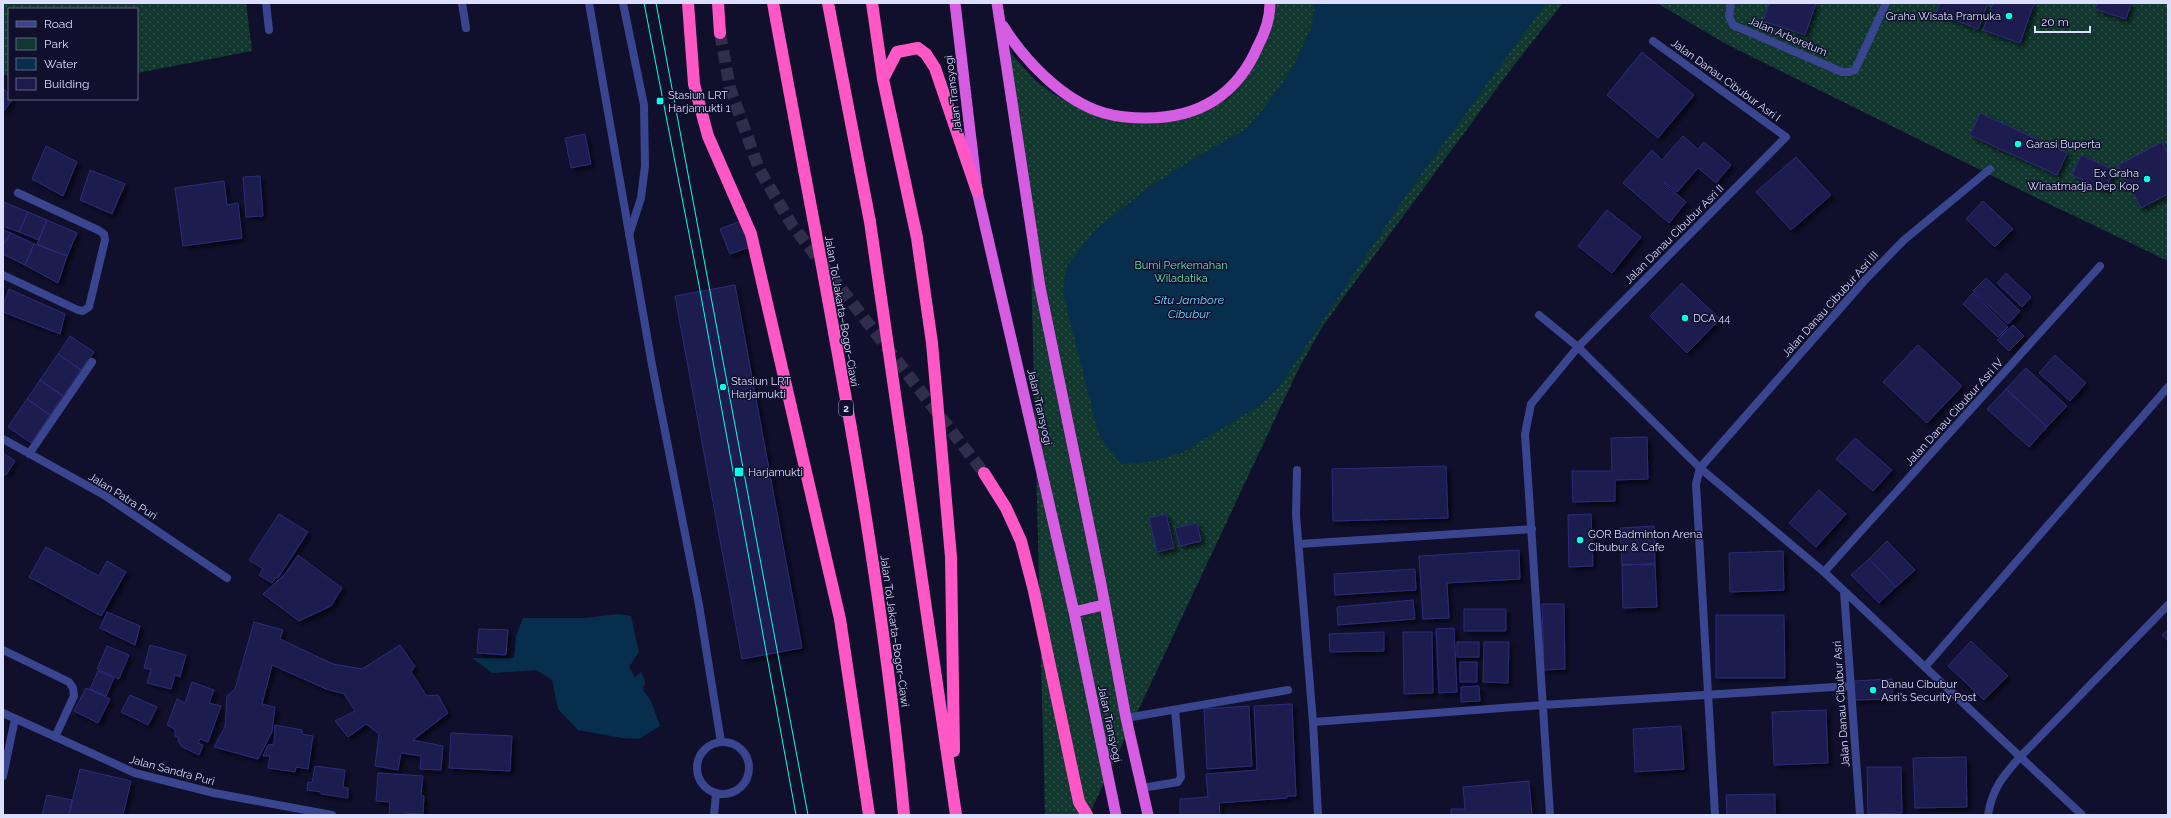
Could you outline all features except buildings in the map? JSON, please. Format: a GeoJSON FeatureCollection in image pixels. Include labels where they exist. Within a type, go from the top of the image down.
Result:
{"type":"FeatureCollection","features":[{"type":"Feature","properties":{"kind":"highway"},"geometry":{"type":"LineString","coordinates":[[688,3],[694,84],[708,136],[751,234],[840,619],[869,815]]}},
{"type":"Feature","properties":{"kind":"highway"},"geometry":{"type":"LineString","coordinates":[[718,3],[720,33]]}},
{"type":"Feature","properties":{"kind":"highway","name":"Jalan Tol Jakarta–Bogor–Ciawi"},"geometry":{"type":"LineString","coordinates":[[773,3],[839,365],[882,619],[896,730],[904,815]]}},
{"type":"Feature","properties":{"kind":"highway"},"geometry":{"type":"LineString","coordinates":[[828,3],[870,222],[956,815]]}},
{"type":"Feature","properties":{"kind":"highway"},"geometry":{"type":"LineString","coordinates":[[872,3],[882,79],[916,238],[932,343],[951,557],[954,801]]}},
{"type":"Feature","properties":{"kind":"highway","name":"Jalan Transyogi"},"geometry":{"type":"LineString","coordinates":[[955,3],[977,191],[1074,612],[1116,815]]}},
{"type":"Feature","properties":{"kind":"highway","name":"Jalan Transyogi"},"geometry":{"type":"LineString","coordinates":[[997,3],[1040,287],[1101,584],[1103,605],[1126,718],[1148,815]]}},
{"type":"Feature","properties":{"kind":"highway"},"geometry":{"type":"LineString","coordinates":[[1001,22],[1017,48],[1039,71],[1082,104],[1104,113],[1127,118],[1157,118],[1200,109],[1222,96],[1240,78],[1255,54],[1264,33],[1270,3]]}},
{"type":"Feature","properties":{"kind":"highway"},"geometry":{"type":"LineString","coordinates":[[882,79],[896,52],[918,48],[926,54],[935,68],[977,191]]}},
{"type":"Feature","properties":{"kind":"highway"},"geometry":{"type":"LineString","coordinates":[[984,473],[1006,508],[1021,541],[1034,591],[1079,802],[1087,815]]}},
{"type":"Feature","properties":{"kind":"highway"},"geometry":{"type":"LineString","coordinates":[[1074,612],[1103,605]]}},
{"type":"Feature","properties":{"kind":"street"},"geometry":{"type":"LineString","coordinates":[[266,3],[270,30]]}},
{"type":"Feature","properties":{"kind":"street"},"geometry":{"type":"LineString","coordinates":[[462,3],[466,28]]}},
{"type":"Feature","properties":{"kind":"street"},"geometry":{"type":"LineString","coordinates":[[589,3],[629,235],[699,605],[721,742]]}},
{"type":"Feature","properties":{"kind":"street"},"geometry":{"type":"LineString","coordinates":[[623,3],[644,105],[645,166],[641,198],[629,235]]}},
{"type":"Feature","properties":{"kind":"street","name":"Jalan Arboretum"},"geometry":{"type":"LineString","coordinates":[[1731,3],[1729,16],[1733,25],[1842,72],[1855,70],[1886,3]]}},
{"type":"Feature","properties":{"kind":"street","name":"Jalan Danau Cibubur Asri I"},"geometry":{"type":"LineString","coordinates":[[1653,41],[1786,137]]}},
{"type":"Feature","properties":{"kind":"street","name":"Jalan Danau Cibubur Asri II"},"geometry":{"type":"LineString","coordinates":[[1550,815],[1525,434],[1530,404],[1578,347],[1786,137]]}},
{"type":"Feature","properties":{"kind":"street","name":"Jalan Danau Cibubur Asri III"},"geometry":{"type":"LineString","coordinates":[[1700,468],[1865,280],[1904,240],[1990,169]]}},
{"type":"Feature","properties":{"kind":"street"},"geometry":{"type":"LineString","coordinates":[[3,275],[78,310],[84,311],[89,307],[105,240],[104,234],[98,230],[18,193]]}},
{"type":"Feature","properties":{"kind":"street","name":"Jalan Danau Cibubur Asri IV"},"geometry":{"type":"LineString","coordinates":[[1824,572],[2100,266]]}},
{"type":"Feature","properties":{"kind":"street"},"geometry":{"type":"LineString","coordinates":[[1539,315],[1578,347],[1700,468],[1824,572],[2082,815]]}},
{"type":"Feature","properties":{"kind":"street"},"geometry":{"type":"LineString","coordinates":[[29,454],[92,362]]}},
{"type":"Feature","properties":{"kind":"street"},"geometry":{"type":"LineString","coordinates":[[1925,667],[2168,387]]}},
{"type":"Feature","properties":{"kind":"street","name":"Jalan Patra Puri"},"geometry":{"type":"LineString","coordinates":[[3,439],[104,495],[227,578]]}},
{"type":"Feature","properties":{"kind":"street"},"geometry":{"type":"LineString","coordinates":[[1700,468],[1696,484],[1715,815]]}},
{"type":"Feature","properties":{"kind":"street"},"geometry":{"type":"LineString","coordinates":[[1297,470],[1296,515],[1313,722],[1318,815]]}},
{"type":"Feature","properties":{"kind":"street"},"geometry":{"type":"LineString","coordinates":[[1299,544],[1532,529]]}},
{"type":"Feature","properties":{"kind":"street","name":"Jalan Danau Cibubur Asri"},"geometry":{"type":"LineString","coordinates":[[1844,591],[1852,686],[1860,815]]}},
{"type":"Feature","properties":{"kind":"street"},"geometry":{"type":"LineString","coordinates":[[1988,815],[1991,798],[2001,780],[2020,757],[2168,605]]}},
{"type":"Feature","properties":{"kind":"street"},"geometry":{"type":"LineString","coordinates":[[3,650],[69,682],[73,688],[74,696],[55,737]]}},
{"type":"Feature","properties":{"kind":"street"},"geometry":{"type":"LineString","coordinates":[[1313,722],[1543,705],[1852,686]]}},
{"type":"Feature","properties":{"kind":"street"},"geometry":{"type":"LineString","coordinates":[[1126,718],[1288,690]]}},
{"type":"Feature","properties":{"kind":"street"},"geometry":{"type":"LineString","coordinates":[[1142,788],[1178,782],[1181,777],[1175,710]]}},
{"type":"Feature","properties":{"kind":"street","name":"Jalan Sandra Puri"},"geometry":{"type":"LineString","coordinates":[[3,713],[135,774],[214,793],[332,815]]}},
{"type":"Feature","properties":{"kind":"street"},"geometry":{"type":"LineString","coordinates":[[3,776],[15,719]]}},
{"type":"Feature","properties":{"kind":"street"},"geometry":{"type":"LineString","coordinates":[[721,742],[733,744],[743,752],[748,759],[748,775],[745,783],[732,793],[716,794],[702,785],[698,778],[697,766],[700,754],[706,748],[721,742]]}},
{"type":"Feature","properties":{"kind":"street"},"geometry":{"type":"LineString","coordinates":[[714,815],[716,794]]}},
{"type":"Feature","properties":{"kind":"green space"},"geometry":{"type":"Polygon","coordinates":[[[3,3],[246,3],[252,51],[138,73],[138,8],[8,8],[8,76],[3,74],[3,3]]]}},
{"type":"Feature","properties":{"kind":"green space","name":"Bumi Perkemahan Wiladatika"},"geometry":{"type":"Polygon","coordinates":[[[1275,3],[1563,3],[1511,69],[1322,327],[1298,370],[1089,815],[1045,815],[1030,225],[1004,46],[1035,80],[1055,95],[1095,114],[1112,119],[1135,123],[1158,123],[1211,108],[1226,100],[1238,88],[1269,38],[1275,3]]]}},
{"type":"Feature","properties":{"kind":"green space"},"geometry":{"type":"Polygon","coordinates":[[[1657,3],[2168,3],[2168,261],[2045,202],[1726,44],[1657,3]]]}},
{"type":"Feature","properties":{"kind":"water","name":"Situ Jambore Cibubur"},"geometry":{"type":"Polygon","coordinates":[[[1315,3],[1546,3],[1404,198],[1279,387],[1262,404],[1183,452],[1150,462],[1121,464],[1101,438],[1094,416],[1063,293],[1067,266],[1094,231],[1152,185],[1200,155],[1245,130],[1264,108],[1292,69],[1312,26],[1315,3]]]}},
{"type":"Feature","properties":{"kind":"water"},"geometry":{"type":"Polygon","coordinates":[[[619,614],[631,616],[639,652],[629,667],[635,677],[641,672],[645,682],[643,690],[651,701],[660,726],[639,739],[622,738],[578,730],[558,709],[552,680],[536,670],[492,673],[472,658],[514,658],[516,636],[523,618],[584,618],[619,614]]]}},
{"type":"Feature","properties":{"kind":"tunnel"},"geometry":{"type":"LineString","coordinates":[[720,33],[730,88],[759,169],[792,225],[984,473]]}},
{"type":"Feature","properties":{"kind":"tram line"},"geometry":{"type":"LineString","coordinates":[[644,3],[699,285],[796,815]]}},
{"type":"Feature","properties":{"kind":"tram line"},"geometry":{"type":"LineString","coordinates":[[656,3],[808,815]]}},
{"type":"Feature","properties":{"kind":"place","name":"Graha Wisata Pramuka"},"geometry":{"type":"Point","coordinates":[2009,16]}},
{"type":"Feature","properties":{"kind":"place","name":"Stasiun LRT Harjamukti 1"},"geometry":{"type":"Point","coordinates":[660,101]}},
{"type":"Feature","properties":{"kind":"place","name":"Garasi Buperta"},"geometry":{"type":"Point","coordinates":[2018,144]}},
{"type":"Feature","properties":{"kind":"place","name":"Ex Graha Wiraatmadja Dep Kop"},"geometry":{"type":"Point","coordinates":[2147,179]}},
{"type":"Feature","properties":{"kind":"place","name":"DCA 44"},"geometry":{"type":"Point","coordinates":[1685,318]}},
{"type":"Feature","properties":{"kind":"place","name":"Stasiun LRT Harjamukti"},"geometry":{"type":"Point","coordinates":[723,387]}},
{"type":"Feature","properties":{"kind":"place","name":"Harjamukti"},"geometry":{"type":"Point","coordinates":[739,472]}},
{"type":"Feature","properties":{"kind":"place","name":"GOR Badminton Arena Cibubur & Cafe"},"geometry":{"type":"Point","coordinates":[1580,540]}},
{"type":"Feature","properties":{"kind":"place","name":"Danau Cibubur Asri's Security Post"},"geometry":{"type":"Point","coordinates":[1873,690]}}]}
